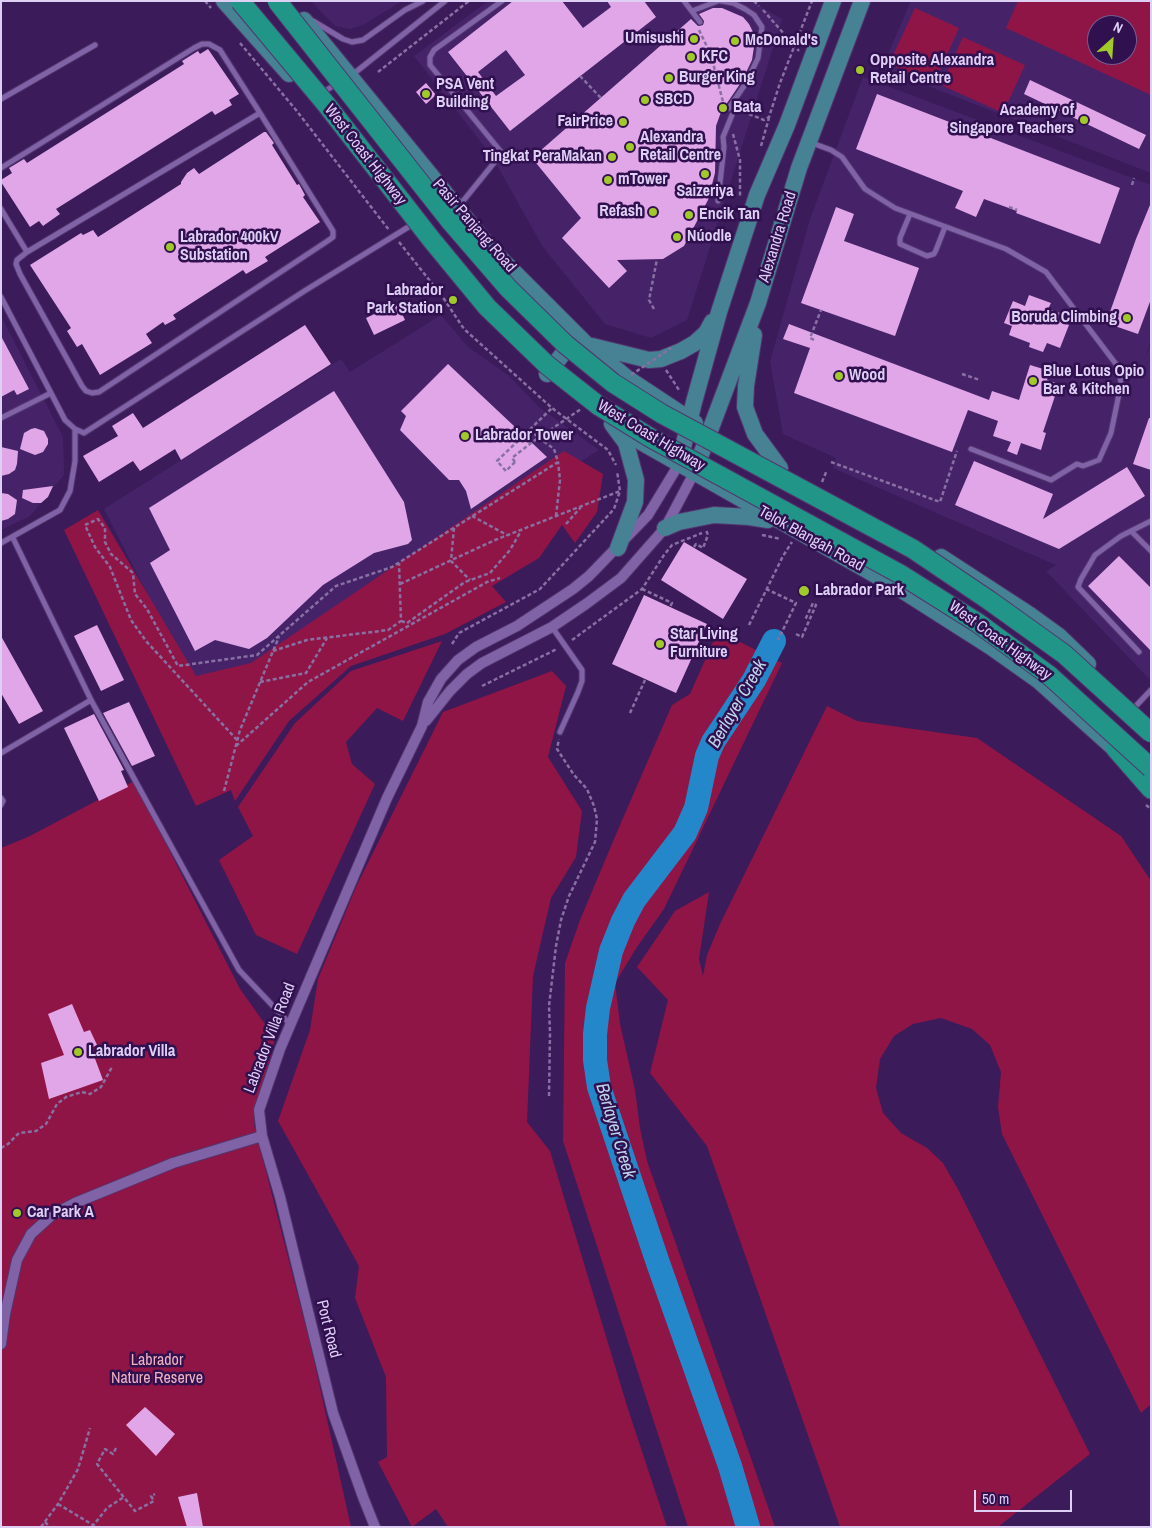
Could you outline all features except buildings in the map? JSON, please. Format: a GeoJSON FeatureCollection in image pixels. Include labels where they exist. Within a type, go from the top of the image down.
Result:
{"type":"FeatureCollection","features":[{"type":"Feature","properties":{"kind":"highway","name":"West Coast Highway"},"geometry":{"type":"LineString","coordinates":[[240,1],[320,97],[431,239],[487,307],[547,365],[599,406],[651,438],[900,574],[978,623],[1050,676],[1151,768]]}},
{"type":"Feature","properties":{"kind":"highway","name":"West Coast Highway"},"geometry":{"type":"LineString","coordinates":[[277,1],[451,222],[508,288],[565,344],[613,383],[662,414],[913,549],[1064,654],[1151,733]]}},
{"type":"Feature","properties":{"kind":"highway"},"geometry":{"type":"LineString","coordinates":[[1116,749],[1149,792]]}},
{"type":"Feature","properties":{"kind":"main road","name":"Alexandra Road"},"geometry":{"type":"LineString","coordinates":[[679,464],[719,312],[757,195],[787,124],[833,1]]}},
{"type":"Feature","properties":{"kind":"main road","name":"Alexandra Road"},"geometry":{"type":"LineString","coordinates":[[694,473],[758,303],[809,142],[862,1]]}},
{"type":"Feature","properties":{"kind":"main road"},"geometry":{"type":"LineString","coordinates":[[218,5],[310,99],[410,226],[459,284],[539,368],[612,424],[679,464]]}},
{"type":"Feature","properties":{"kind":"main road","name":"Pasir Panjang Road"},"geometry":{"type":"LineString","coordinates":[[292,7],[349,77],[364,92],[490,248],[588,345],[627,378],[690,420]]}},
{"type":"Feature","properties":{"kind":"main road"},"geometry":{"type":"LineString","coordinates":[[758,303],[746,386],[745,407],[755,434],[780,468]]}},
{"type":"Feature","properties":{"kind":"main road"},"geometry":{"type":"LineString","coordinates":[[588,345],[649,360],[661,359],[696,343],[706,333],[719,312]]}},
{"type":"Feature","properties":{"kind":"main road"},"geometry":{"type":"LineString","coordinates":[[547,374],[565,351],[563,322]]}},
{"type":"Feature","properties":{"kind":"main road"},"geometry":{"type":"LineString","coordinates":[[690,420],[918,542],[1030,615],[1059,636],[1151,725]]}},
{"type":"Feature","properties":{"kind":"main road"},"geometry":{"type":"LineString","coordinates":[[612,424],[626,443],[636,480],[635,502],[618,548]]}},
{"type":"Feature","properties":{"kind":"main road","name":"Telok Blangah Road"},"geometry":{"type":"LineString","coordinates":[[679,464],[780,522],[797,539],[900,589],[991,647],[1039,681],[1116,749]]}},
{"type":"Feature","properties":{"kind":"main road"},"geometry":{"type":"LineString","coordinates":[[666,528],[679,522],[714,515],[749,516],[780,522]]}},
{"type":"Feature","properties":{"kind":"main road"},"geometry":{"type":"LineString","coordinates":[[991,647],[1008,622],[1030,615]]}},
{"type":"Feature","properties":{"kind":"street","name":"Labrador Villa Road"},"geometry":{"type":"LineString","coordinates":[[262,1136],[259,1110],[280,1049],[387,798],[422,726],[428,702],[441,680],[458,660],[476,647],[518,626],[589,576],[648,515],[679,464]]}},
{"type":"Feature","properties":{"kind":"street","name":"Labrador Villa Road"},"geometry":{"type":"LineString","coordinates":[[422,726],[467,674],[482,663],[549,628],[621,578],[666,528],[694,473]]}},
{"type":"Feature","properties":{"kind":"street"},"geometry":{"type":"LineString","coordinates":[[534,615],[528,628],[532,632],[549,628]]}},
{"type":"Feature","properties":{"kind":"street"},"geometry":{"type":"LineString","coordinates":[[1,1344],[3,1315],[17,1260],[31,1234],[52,1215],[75,1203],[173,1163],[262,1136]]}},
{"type":"Feature","properties":{"kind":"street","name":"Port Road"},"geometry":{"type":"LineString","coordinates":[[262,1136],[280,1197],[334,1413],[375,1527]]}},
{"type":"Feature","properties":{"kind":"lane"},"geometry":{"type":"LineString","coordinates":[[292,7],[343,39],[352,42],[363,40],[406,10],[423,1]]}},
{"type":"Feature","properties":{"kind":"lane"},"geometry":{"type":"LineString","coordinates":[[310,99],[349,77],[445,1]]}},
{"type":"Feature","properties":{"kind":"lane"},"geometry":{"type":"LineString","coordinates":[[457,208],[502,153],[430,65],[430,57],[434,50],[502,1]]}},
{"type":"Feature","properties":{"kind":"lane"},"geometry":{"type":"LineString","coordinates":[[684,1],[700,22]]}},
{"type":"Feature","properties":{"kind":"lane"},"geometry":{"type":"LineString","coordinates":[[692,11],[720,1],[733,3],[754,15],[762,27],[758,58],[746,83],[728,106],[733,117],[722,137],[724,147],[718,201]]}},
{"type":"Feature","properties":{"kind":"lane"},"geometry":{"type":"LineString","coordinates":[[1,168],[202,44],[209,44],[220,50],[260,113],[333,231],[333,237],[99,392],[92,393],[86,391],[82,386],[20,274],[16,264],[17,260],[27,252],[260,113]]}},
{"type":"Feature","properties":{"kind":"lane"},"geometry":{"type":"LineString","coordinates":[[1,99],[95,45]]}},
{"type":"Feature","properties":{"kind":"lane"},"geometry":{"type":"LineString","coordinates":[[809,142],[832,150],[840,155],[866,189],[879,199],[910,214],[1006,249],[1046,272],[1118,368],[1121,384],[1112,433],[1099,460],[1090,465],[1083,466],[1077,464],[1051,480],[971,449]]}},
{"type":"Feature","properties":{"kind":"lane"},"geometry":{"type":"LineString","coordinates":[[1,209],[27,252]]}},
{"type":"Feature","properties":{"kind":"lane"},"geometry":{"type":"LineString","coordinates":[[910,214],[900,238],[900,244],[927,256],[934,254],[945,227]]}},
{"type":"Feature","properties":{"kind":"lane"},"geometry":{"type":"LineString","coordinates":[[1,297],[65,420],[75,429],[84,433],[306,290],[410,226]]}},
{"type":"Feature","properties":{"kind":"lane"},"geometry":{"type":"LineString","coordinates":[[1,418],[51,393]]}},
{"type":"Feature","properties":{"kind":"lane"},"geometry":{"type":"LineString","coordinates":[[1,543],[60,510],[70,491],[75,461],[75,429]]}},
{"type":"Feature","properties":{"kind":"lane"},"geometry":{"type":"LineString","coordinates":[[1139,652],[1078,587],[1095,555],[1114,540],[1151,521]]}},
{"type":"Feature","properties":{"kind":"lane"},"geometry":{"type":"LineString","coordinates":[[1131,531],[1151,551]]}},
{"type":"Feature","properties":{"kind":"lane"},"geometry":{"type":"LineString","coordinates":[[13,538],[91,700],[239,970],[290,1024]]}},
{"type":"Feature","properties":{"kind":"lane"},"geometry":{"type":"LineString","coordinates":[[549,628],[565,645],[582,670],[582,681],[560,732]]}},
{"type":"Feature","properties":{"kind":"lane"},"geometry":{"type":"LineString","coordinates":[[1134,708],[1151,690]]}},
{"type":"Feature","properties":{"kind":"lane"},"geometry":{"type":"LineString","coordinates":[[1,753],[91,700]]}},
{"type":"Feature","properties":{"kind":"lane"},"geometry":{"type":"LineString","coordinates":[[1,798],[3,801],[1,805]]}},
{"type":"Feature","properties":{"kind":"path"},"geometry":{"type":"LineString","coordinates":[[205,1],[218,5]]}},
{"type":"Feature","properties":{"kind":"path"},"geometry":{"type":"LineString","coordinates":[[378,72],[470,1]]}},
{"type":"Feature","properties":{"kind":"path"},"geometry":{"type":"LineString","coordinates":[[754,1],[810,63]]}},
{"type":"Feature","properties":{"kind":"path"},"geometry":{"type":"LineString","coordinates":[[761,148],[769,117],[812,1]]}},
{"type":"Feature","properties":{"kind":"path"},"geometry":{"type":"LineString","coordinates":[[236,39],[296,110],[442,296],[464,329],[552,408],[608,450],[617,466],[620,491],[614,509],[540,589],[459,633],[452,644]]}},
{"type":"Feature","properties":{"kind":"path"},"geometry":{"type":"LineString","coordinates":[[580,76],[601,98]]}},
{"type":"Feature","properties":{"kind":"path"},"geometry":{"type":"LineString","coordinates":[[737,96],[749,114],[764,120],[769,117]]}},
{"type":"Feature","properties":{"kind":"path"},"geometry":{"type":"LineString","coordinates":[[1132,185],[1134,178]]}},
{"type":"Feature","properties":{"kind":"path"},"geometry":{"type":"LineString","coordinates":[[1009,207],[1017,210]]}},
{"type":"Feature","properties":{"kind":"path"},"geometry":{"type":"LineString","coordinates":[[654,309],[649,300],[657,259]]}},
{"type":"Feature","properties":{"kind":"path"},"geometry":{"type":"LineString","coordinates":[[814,340],[810,338],[821,310]]}},
{"type":"Feature","properties":{"kind":"path"},"geometry":{"type":"LineString","coordinates":[[663,364],[670,378],[680,390]]}},
{"type":"Feature","properties":{"kind":"path"},"geometry":{"type":"LineString","coordinates":[[962,374],[980,380]]}},
{"type":"Feature","properties":{"kind":"path"},"geometry":{"type":"LineString","coordinates":[[515,462],[506,471],[496,461],[552,408]]}},
{"type":"Feature","properties":{"kind":"path"},"geometry":{"type":"LineString","coordinates":[[529,430],[554,449],[560,480],[556,516]]}},
{"type":"Feature","properties":{"kind":"path"},"geometry":{"type":"LineString","coordinates":[[830,462],[940,502],[957,451]]}},
{"type":"Feature","properties":{"kind":"path"},"geometry":{"type":"LineString","coordinates":[[237,740],[146,641],[131,620],[110,567],[95,547],[85,525],[98,519],[105,528],[105,542],[111,554],[133,573],[135,594],[147,609],[178,666],[257,656],[336,586],[392,567],[558,462]]}},
{"type":"Feature","properties":{"kind":"path"},"geometry":{"type":"LineString","coordinates":[[819,489],[827,470]]}},
{"type":"Feature","properties":{"kind":"path"},"geometry":{"type":"LineString","coordinates":[[400,584],[507,535],[620,491]]}},
{"type":"Feature","properties":{"kind":"path"},"geometry":{"type":"LineString","coordinates":[[566,524],[582,506]]}},
{"type":"Feature","properties":{"kind":"path"},"geometry":{"type":"LineString","coordinates":[[472,516],[507,535]]}},
{"type":"Feature","properties":{"kind":"path"},"geometry":{"type":"LineString","coordinates":[[451,561],[454,528]]}},
{"type":"Feature","properties":{"kind":"path"},"geometry":{"type":"LineString","coordinates":[[401,621],[408,623],[470,580],[490,573],[510,550],[522,530]]}},
{"type":"Feature","properties":{"kind":"path"},"geometry":{"type":"LineString","coordinates":[[482,686],[565,645],[642,589],[672,545],[707,531],[708,535],[703,548],[696,544],[694,547]]}},
{"type":"Feature","properties":{"kind":"path"},"geometry":{"type":"LineString","coordinates":[[749,625],[766,589],[797,539]]}},
{"type":"Feature","properties":{"kind":"path"},"geometry":{"type":"LineString","coordinates":[[451,561],[470,580]]}},
{"type":"Feature","properties":{"kind":"path"},"geometry":{"type":"LineString","coordinates":[[399,563],[401,621]]}},
{"type":"Feature","properties":{"kind":"path"},"geometry":{"type":"LineString","coordinates":[[236,746],[308,682],[487,582],[500,578]]}},
{"type":"Feature","properties":{"kind":"path"},"geometry":{"type":"LineString","coordinates":[[642,589],[672,603],[670,607]]}},
{"type":"Feature","properties":{"kind":"path"},"geometry":{"type":"LineString","coordinates":[[766,589],[796,603],[778,640]]}},
{"type":"Feature","properties":{"kind":"path"},"geometry":{"type":"LineString","coordinates":[[796,634],[802,637],[816,605],[813,604],[804,620]]}},
{"type":"Feature","properties":{"kind":"path"},"geometry":{"type":"LineString","coordinates":[[273,651],[307,640],[388,630],[401,621]]}},
{"type":"Feature","properties":{"kind":"path"},"geometry":{"type":"LineString","coordinates":[[224,791],[240,730],[279,637]]}},
{"type":"Feature","properties":{"kind":"path"},"geometry":{"type":"LineString","coordinates":[[260,682],[306,674],[327,638]]}},
{"type":"Feature","properties":{"kind":"path"},"geometry":{"type":"LineString","coordinates":[[630,714],[645,680]]}},
{"type":"Feature","properties":{"kind":"path"},"geometry":{"type":"LineString","coordinates":[[549,1096],[549,1006],[556,946],[561,920],[569,896],[595,842],[597,819],[587,789],[574,776],[557,749],[560,732]]}},
{"type":"Feature","properties":{"kind":"path"},"geometry":{"type":"LineString","coordinates":[[1149,792],[1151,810]]}},
{"type":"Feature","properties":{"kind":"path"},"geometry":{"type":"LineString","coordinates":[[1,1148],[19,1133],[36,1131],[46,1124],[57,1104],[66,1097],[82,1092],[90,1094],[100,1087],[112,1067]]}},
{"type":"Feature","properties":{"kind":"path"},"geometry":{"type":"LineString","coordinates":[[41,1527],[58,1504],[78,1469],[90,1428]]}},
{"type":"Feature","properties":{"kind":"path"},"geometry":{"type":"LineString","coordinates":[[116,1448],[113,1454],[105,1450],[97,1464],[135,1511],[154,1501],[151,1496],[155,1494]]}},
{"type":"Feature","properties":{"kind":"path"},"geometry":{"type":"LineString","coordinates":[[58,1504],[92,1526],[107,1508],[124,1497]]}},
{"type":"Feature","properties":{"kind":"path"},"geometry":{"type":"LineString","coordinates":[[45,1522],[50,1527]]}},
{"type":"Feature","properties":{"kind":"shaded area"},"geometry":{"type":"Polygon","coordinates":[[[311,1],[402,1],[363,25],[350,29],[335,26],[311,1]]]}},
{"type":"Feature","properties":{"kind":"shaded area"},"geometry":{"type":"Polygon","coordinates":[[[488,1],[751,1],[782,19],[687,320],[651,338],[605,324],[543,247],[491,155],[414,56],[488,1]]]}},
{"type":"Feature","properties":{"kind":"shaded area","name":"Academy of Singapore Teachers"},"geometry":{"type":"Polygon","coordinates":[[[911,1],[1151,1],[1151,173],[882,68],[911,1]]]}},
{"type":"Feature","properties":{"kind":"shaded area"},"geometry":{"type":"Polygon","coordinates":[[[863,77],[1151,185],[1151,340],[1144,361],[1151,344],[1151,681],[1046,571],[1056,565],[833,468],[836,458],[783,434],[770,362],[810,219],[863,77]]]}},
{"type":"Feature","properties":{"kind":"shaded area"},"geometry":{"type":"Polygon","coordinates":[[[441,315],[468,347],[508,375],[540,408],[599,450],[202,701],[104,509],[341,359],[350,372],[441,315]]]}},
{"type":"Feature","properties":{"kind":"shaded area"},"geometry":{"type":"Polygon","coordinates":[[[1,316],[63,437],[64,475],[30,516],[1,530],[1,316]]]}},
{"type":"Feature","properties":{"kind":"green space"},"geometry":{"type":"Polygon","coordinates":[[[1018,1],[1151,1],[1151,95],[1006,28],[1018,1]]]}},
{"type":"Feature","properties":{"kind":"green space"},"geometry":{"type":"Polygon","coordinates":[[[915,8],[959,28],[934,84],[889,64],[915,8]]]}},
{"type":"Feature","properties":{"kind":"green space"},"geometry":{"type":"Polygon","coordinates":[[[963,37],[1025,65],[1003,113],[941,85],[963,37]]]}},
{"type":"Feature","properties":{"kind":"green space"},"geometry":{"type":"Polygon","coordinates":[[[564,451],[603,474],[597,512],[575,543],[562,525],[539,558],[492,586],[506,602],[445,634],[351,666],[289,721],[235,801],[231,790],[196,806],[64,530],[98,510],[196,676],[251,663],[564,451]]]}},
{"type":"Feature","properties":{"kind":"green space"},"geometry":{"type":"Polygon","coordinates":[[[718,631],[782,663],[664,909],[637,947],[615,983],[620,1024],[635,1090],[647,1161],[775,1527],[688,1527],[563,1141],[565,963],[580,920],[672,705],[690,694],[718,631]]]}},
{"type":"Feature","properties":{"kind":"green space"},"geometry":{"type":"Polygon","coordinates":[[[442,641],[403,721],[377,708],[346,742],[352,764],[375,784],[297,954],[256,935],[219,860],[253,836],[238,807],[295,723],[351,671],[442,641]]]}},
{"type":"Feature","properties":{"kind":"green space"},"geometry":{"type":"Polygon","coordinates":[[[552,671],[566,686],[548,757],[582,811],[576,857],[551,898],[533,976],[527,1122],[550,1151],[627,1406],[667,1527],[448,1527],[436,1509],[412,1527],[378,1462],[387,1457],[386,1377],[355,1298],[359,1266],[278,1121],[310,1030],[318,979],[356,887],[443,712],[552,671]]]}},
{"type":"Feature","properties":{"kind":"green space"},"geometry":{"type":"Polygon","coordinates":[[[827,706],[857,721],[977,738],[1121,836],[1151,881],[1151,1404],[1141,1413],[1002,1134],[998,1107],[1001,1072],[990,1045],[972,1029],[941,1018],[913,1024],[894,1036],[880,1059],[876,1088],[883,1113],[901,1133],[927,1148],[943,1163],[959,1191],[1090,1454],[998,1527],[840,1527],[707,1146],[650,1073],[668,1000],[637,967],[675,911],[709,892],[699,959],[703,976],[707,955],[720,924],[827,706]]]}},
{"type":"Feature","properties":{"kind":"green space","name":"Labrador Nature Reserve"},"geometry":{"type":"Polygon","coordinates":[[[134,781],[240,989],[275,1038],[254,1125],[310,1343],[351,1527],[1,1527],[1,848],[28,837],[134,781]]]}},
{"type":"Feature","properties":{"kind":"waterway","name":"Berlayer Creek"},"geometry":{"type":"LineString","coordinates":[[748,1527],[730,1466],[658,1263],[599,1087],[595,1060],[595,1034],[598,1008],[611,951],[623,921],[634,900],[685,833],[696,808],[707,756],[713,742],[754,680],[774,641]]}},
{"type":"Feature","properties":{"kind":"place","name":"Umisushi"},"geometry":{"type":"Point","coordinates":[694,39]}},
{"type":"Feature","properties":{"kind":"place","name":"McDonald's"},"geometry":{"type":"Point","coordinates":[735,41]}},
{"type":"Feature","properties":{"kind":"place","name":"KFC"},"geometry":{"type":"Point","coordinates":[691,57]}},
{"type":"Feature","properties":{"kind":"place","name":"Opposite Alexandra Retail Centre"},"geometry":{"type":"Point","coordinates":[860,70]}},
{"type":"Feature","properties":{"kind":"place","name":"Burger King"},"geometry":{"type":"Point","coordinates":[669,78]}},
{"type":"Feature","properties":{"kind":"place","name":"PSA Vent Building"},"geometry":{"type":"Point","coordinates":[426,94]}},
{"type":"Feature","properties":{"kind":"place","name":"SBCD"},"geometry":{"type":"Point","coordinates":[645,100]}},
{"type":"Feature","properties":{"kind":"place","name":"Bata"},"geometry":{"type":"Point","coordinates":[723,108]}},
{"type":"Feature","properties":{"kind":"place","name":"Academy of Singapore Teachers"},"geometry":{"type":"Point","coordinates":[1084,120]}},
{"type":"Feature","properties":{"kind":"place","name":"FairPrice"},"geometry":{"type":"Point","coordinates":[623,122]}},
{"type":"Feature","properties":{"kind":"place","name":"Alexandra Retail Centre"},"geometry":{"type":"Point","coordinates":[630,147]}},
{"type":"Feature","properties":{"kind":"place","name":"Tingkat PeraMakan"},"geometry":{"type":"Point","coordinates":[612,157]}},
{"type":"Feature","properties":{"kind":"place","name":"Saizeriya"},"geometry":{"type":"Point","coordinates":[705,174]}},
{"type":"Feature","properties":{"kind":"place","name":"mTower"},"geometry":{"type":"Point","coordinates":[608,180]}},
{"type":"Feature","properties":{"kind":"place","name":"Refash"},"geometry":{"type":"Point","coordinates":[653,212]}},
{"type":"Feature","properties":{"kind":"place","name":"Encik Tan"},"geometry":{"type":"Point","coordinates":[689,215]}},
{"type":"Feature","properties":{"kind":"place","name":"Núodle"},"geometry":{"type":"Point","coordinates":[677,237]}},
{"type":"Feature","properties":{"kind":"place","name":"Labrador 400kV Substation"},"geometry":{"type":"Point","coordinates":[170,247]}},
{"type":"Feature","properties":{"kind":"place","name":"Labrador Park Station"},"geometry":{"type":"Point","coordinates":[453,300]}},
{"type":"Feature","properties":{"kind":"place","name":"Boruda Climbing"},"geometry":{"type":"Point","coordinates":[1127,318]}},
{"type":"Feature","properties":{"kind":"place","name":"Wood"},"geometry":{"type":"Point","coordinates":[839,376]}},
{"type":"Feature","properties":{"kind":"place","name":"Blue Lotus Opio Bar & Kitchen"},"geometry":{"type":"Point","coordinates":[1033,381]}},
{"type":"Feature","properties":{"kind":"place","name":"Labrador Tower"},"geometry":{"type":"Point","coordinates":[465,436]}},
{"type":"Feature","properties":{"kind":"place","name":"Labrador Park"},"geometry":{"type":"Point","coordinates":[804,591]}},
{"type":"Feature","properties":{"kind":"place","name":"Star Living Furniture"},"geometry":{"type":"Point","coordinates":[660,644]}},
{"type":"Feature","properties":{"kind":"place","name":"Labrador Villa"},"geometry":{"type":"Point","coordinates":[78,1052]}},
{"type":"Feature","properties":{"kind":"place","name":"Car Park A"},"geometry":{"type":"Point","coordinates":[17,1213]}}]}
